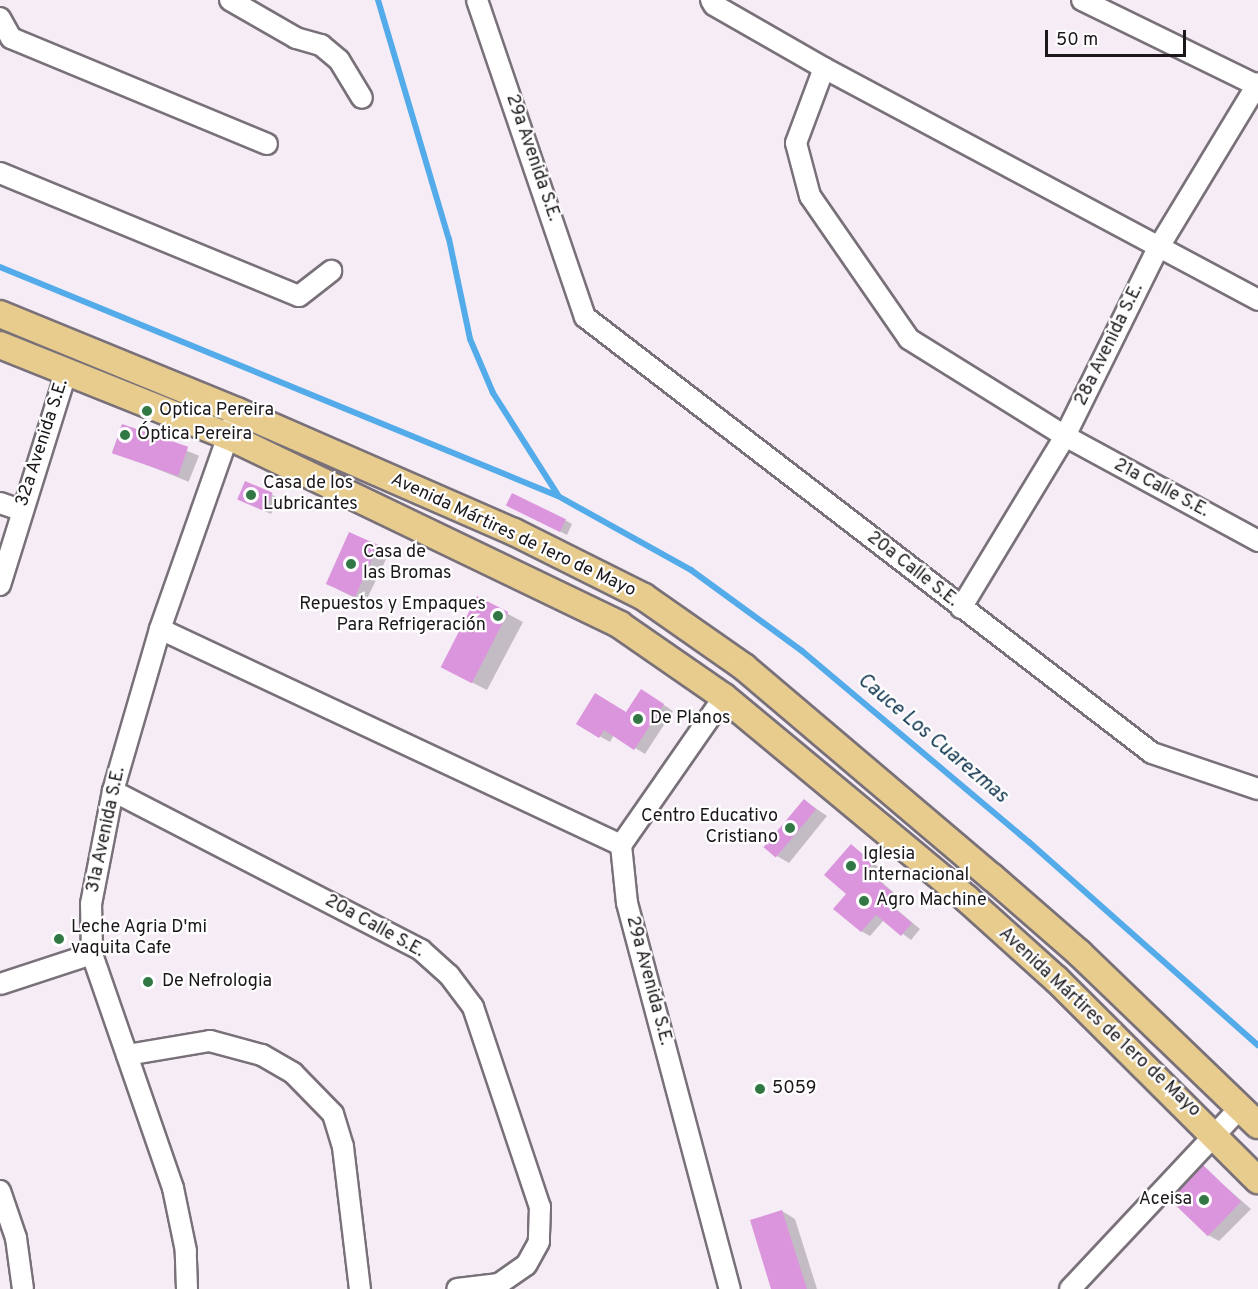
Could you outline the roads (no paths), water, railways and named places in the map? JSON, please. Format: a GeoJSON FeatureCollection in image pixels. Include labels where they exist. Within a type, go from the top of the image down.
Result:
{"type":"FeatureCollection","features":[{"type":"Feature","properties":{"kind":"main road","name":"Avenida Mártires de 1ero de Mayo"},"geometry":{"type":"LineString","coordinates":[[0,314],[237,411],[514,532],[644,597],[744,667],[1079,953],[1249,1116]]}},
{"type":"Feature","properties":{"kind":"main road","name":"Avenida Mártires de 1ero de Mayo"},"geometry":{"type":"LineString","coordinates":[[0,345],[228,436],[620,625],[724,697],[967,899],[1056,979],[1215,1134],[1258,1180]]}},
{"type":"Feature","properties":{"kind":"main road"},"geometry":{"type":"LineString","coordinates":[[1056,979],[1079,953]]}},
{"type":"Feature","properties":{"kind":"street"},"geometry":{"type":"LineString","coordinates":[[230,0],[296,38],[321,45],[339,60],[362,98]]}},
{"type":"Feature","properties":{"kind":"street","name":"29a Avenida S.E."},"geometry":{"type":"LineString","coordinates":[[477,0],[585,317]]}},
{"type":"Feature","properties":{"kind":"street"},"geometry":{"type":"LineString","coordinates":[[711,0],[714,5],[824,68],[1158,249],[1258,300]]}},
{"type":"Feature","properties":{"kind":"street"},"geometry":{"type":"LineString","coordinates":[[1082,0],[1258,85]]}},
{"type":"Feature","properties":{"kind":"street"},"geometry":{"type":"LineString","coordinates":[[0,18],[11,38],[267,144]]}},
{"type":"Feature","properties":{"kind":"street","name":"21a Calle S.E."},"geometry":{"type":"LineString","coordinates":[[824,68],[796,143],[810,196],[909,339],[1065,436],[1258,541]]}},
{"type":"Feature","properties":{"kind":"street","name":"28a Avenida S.E."},"geometry":{"type":"LineString","coordinates":[[961,608],[1065,436],[1158,249],[1258,85]]}},
{"type":"Feature","properties":{"kind":"street"},"geometry":{"type":"LineString","coordinates":[[0,173],[299,296],[331,271]]}},
{"type":"Feature","properties":{"kind":"street","name":"20a Calle S.E."},"geometry":{"type":"LineString","coordinates":[[585,317],[1152,753],[1258,789]]}},
{"type":"Feature","properties":{"kind":"street","name":"32a Avenida S.E."},"geometry":{"type":"LineString","coordinates":[[0,585],[20,510],[67,370]]}},
{"type":"Feature","properties":{"kind":"street","name":"31a Avenida S.E."},"geometry":{"type":"LineString","coordinates":[[187,1289],[186,1251],[172,1188],[92,954],[90,904],[113,791],[160,629],[237,411]]}},
{"type":"Feature","properties":{"kind":"street"},"geometry":{"type":"LineString","coordinates":[[0,502],[20,510]]}},
{"type":"Feature","properties":{"kind":"street"},"geometry":{"type":"LineString","coordinates":[[160,629],[621,845],[724,697]]}},
{"type":"Feature","properties":{"kind":"street","name":"20a Calle S.E."},"geometry":{"type":"LineString","coordinates":[[113,791],[421,950],[449,975],[473,1007],[540,1207],[539,1242],[526,1265],[499,1284],[457,1289]]}},
{"type":"Feature","properties":{"kind":"street","name":"29a Avenida S.E."},"geometry":{"type":"LineString","coordinates":[[621,845],[627,903],[730,1289]]}},
{"type":"Feature","properties":{"kind":"street"},"geometry":{"type":"LineString","coordinates":[[0,984],[92,954]]}},
{"type":"Feature","properties":{"kind":"street"},"geometry":{"type":"LineString","coordinates":[[127,1055],[210,1041],[262,1055],[293,1073],[309,1089],[333,1114],[343,1147],[360,1289]]}},
{"type":"Feature","properties":{"kind":"street"},"geometry":{"type":"LineString","coordinates":[[1077,1286],[1215,1134],[1249,1116]]}},
{"type":"Feature","properties":{"kind":"street"},"geometry":{"type":"LineString","coordinates":[[0,1191],[16,1238],[23,1289]]}},
{"type":"Feature","properties":{"kind":"waterway"},"geometry":{"type":"LineString","coordinates":[[378,0],[449,239],[470,339],[493,393],[558,495]]}},
{"type":"Feature","properties":{"kind":"waterway","name":"Cauce Los Cuarezmas"},"geometry":{"type":"LineString","coordinates":[[0,267],[558,496],[691,570],[802,651],[1029,842],[1258,1045]]}},
{"type":"Feature","properties":{"kind":"place","name":"Optica Pereira"},"geometry":{"type":"Point","coordinates":[147,411]}},
{"type":"Feature","properties":{"kind":"place","name":"Óptica Pereira"},"geometry":{"type":"Point","coordinates":[125,435]}},
{"type":"Feature","properties":{"kind":"place","name":"Casa de los Lubricantes"},"geometry":{"type":"Point","coordinates":[251,495]}},
{"type":"Feature","properties":{"kind":"place","name":"Casa de las Bromas"},"geometry":{"type":"Point","coordinates":[351,564]}},
{"type":"Feature","properties":{"kind":"place","name":"Repuestos y Empaques Para Refrigeración"},"geometry":{"type":"Point","coordinates":[498,616]}},
{"type":"Feature","properties":{"kind":"place","name":"De Planos"},"geometry":{"type":"Point","coordinates":[638,719]}},
{"type":"Feature","properties":{"kind":"place","name":"Centro Educativo Cristiano"},"geometry":{"type":"Point","coordinates":[790,828]}},
{"type":"Feature","properties":{"kind":"place","name":"Iglesia Internacional"},"geometry":{"type":"Point","coordinates":[851,866]}},
{"type":"Feature","properties":{"kind":"place","name":"Agro Machine"},"geometry":{"type":"Point","coordinates":[864,901]}},
{"type":"Feature","properties":{"kind":"place","name":"Leche Agria D'mi vaquita Cafe"},"geometry":{"type":"Point","coordinates":[59,939]}},
{"type":"Feature","properties":{"kind":"place","name":"De Nefrologia"},"geometry":{"type":"Point","coordinates":[148,982]}},
{"type":"Feature","properties":{"kind":"place","name":"5059"},"geometry":{"type":"Point","coordinates":[760,1089]}},
{"type":"Feature","properties":{"kind":"place","name":"Aceisa"},"geometry":{"type":"Point","coordinates":[1204,1200]}}]}
